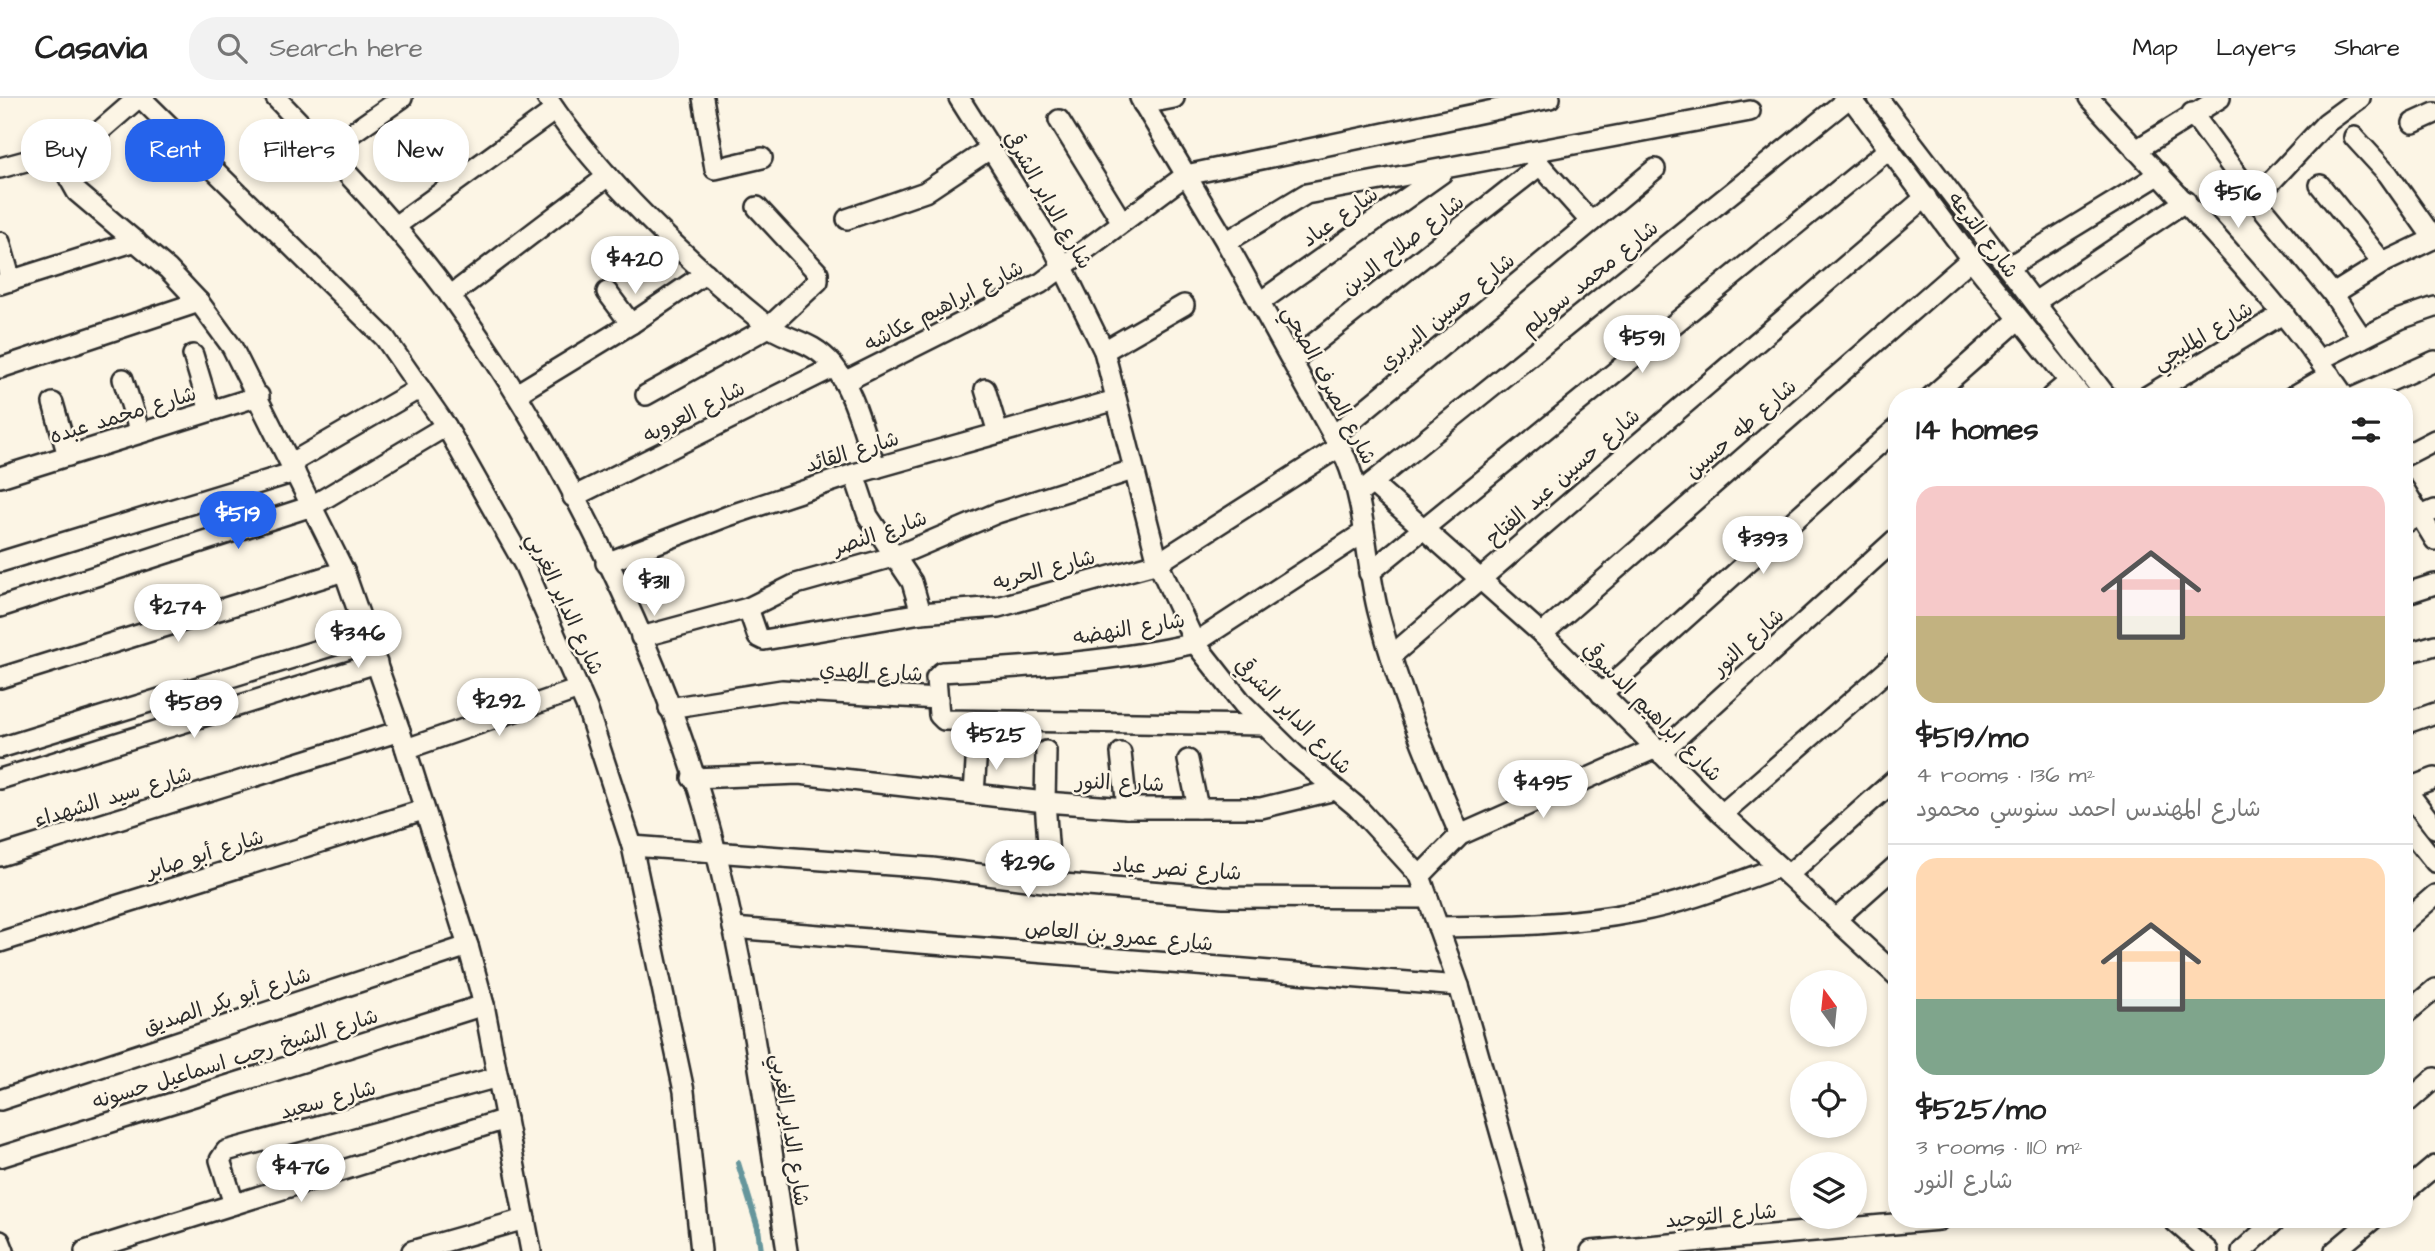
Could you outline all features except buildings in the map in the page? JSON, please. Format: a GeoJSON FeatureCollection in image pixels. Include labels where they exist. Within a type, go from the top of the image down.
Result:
{"type":"FeatureCollection","features":[{"type":"Feature","properties":{"kind":"street"},"geometry":{"type":"LineString","coordinates":[[111,122],[139,98]]}},
{"type":"Feature","properties":{"kind":"street","name":"شارع الداير الغربي"},"geometry":{"type":"LineString","coordinates":[[139,98],[385,338],[446,426],[524,564],[579,689],[613,783],[632,846],[684,1091],[701,1251]]}},
{"type":"Feature","properties":{"kind":"street","name":"شارع الداير الغربي"},"geometry":{"type":"LineString","coordinates":[[276,98],[296,119]]}},
{"type":"Feature","properties":{"kind":"street"},"geometry":{"type":"LineString","coordinates":[[359,128],[402,98]]}},
{"type":"Feature","properties":{"kind":"street"},"geometry":{"type":"LineString","coordinates":[[703,98],[715,169],[762,158]]}},
{"type":"Feature","properties":{"kind":"street","name":"شارع الداير الشرقي"},"geometry":{"type":"LineString","coordinates":[[959,98],[1062,265],[1104,351],[1158,563],[1195,643],[1229,690],[1335,790],[1357,807],[1420,876],[1459,986],[1534,1251]]}},
{"type":"Feature","properties":{"kind":"street"},"geometry":{"type":"LineString","coordinates":[[1142,101],[1174,98]]}},
{"type":"Feature","properties":{"kind":"street"},"geometry":{"type":"LineString","coordinates":[[1186,175],[1550,98]]}},
{"type":"Feature","properties":{"kind":"street","name":"شارع الترعه"},"geometry":{"type":"LineString","coordinates":[[1850,98],[1971,259],[2075,388]]}},
{"type":"Feature","properties":{"kind":"street","name":"شارع محمد سويلم"},"geometry":{"type":"LineString","coordinates":[[1365,488],[1850,98]]}},
{"type":"Feature","properties":{"kind":"street","name":"شارع الترعه"},"geometry":{"type":"LineString","coordinates":[[1878,98],[2099,388]]}},
{"type":"Feature","properties":{"kind":"street"},"geometry":{"type":"LineString","coordinates":[[2089,98],[2186,201],[2284,313],[2339,388]]}},
{"type":"Feature","properties":{"kind":"street"},"geometry":{"type":"LineString","coordinates":[[2136,150],[2220,98]]}},
{"type":"Feature","properties":{"kind":"street"},"geometry":{"type":"LineString","coordinates":[[2255,199],[2326,123],[2360,98]]}},
{"type":"Feature","properties":{"kind":"street","name":"شارع الصرف الصحي"},"geometry":{"type":"LineString","coordinates":[[1142,101],[1226,242],[1336,442],[1365,488],[1363,533],[1369,573],[1391,656],[1422,746],[1460,835]]}},
{"type":"Feature","properties":{"kind":"street"},"geometry":{"type":"LineString","coordinates":[[394,227],[551,104],[608,176],[706,273],[769,327],[805,342],[839,374],[876,468]]}},
{"type":"Feature","properties":{"kind":"street"},"geometry":{"type":"LineString","coordinates":[[1226,242],[1306,194],[1447,170],[1535,159],[1751,111]]}},
{"type":"Feature","properties":{"kind":"street"},"geometry":{"type":"LineString","coordinates":[[2413,123],[2435,113]]}},
{"type":"Feature","properties":{"kind":"street"},"geometry":{"type":"LineString","coordinates":[[2192,114],[2255,199],[2333,293],[2362,338]]}},
{"type":"Feature","properties":{"kind":"street"},"geometry":{"type":"LineString","coordinates":[[1059,120],[1122,222]]}},
{"type":"Feature","properties":{"kind":"street"},"geometry":{"type":"LineString","coordinates":[[2333,293],[2382,263],[2434,238],[2388,174],[2354,137]]}},
{"type":"Feature","properties":{"kind":"street"},"geometry":{"type":"LineString","coordinates":[[847,219],[925,191],[991,148]]}},
{"type":"Feature","properties":{"kind":"street"},"geometry":{"type":"LineString","coordinates":[[1369,573],[1890,148]]}},
{"type":"Feature","properties":{"kind":"street"},"geometry":{"type":"LineString","coordinates":[[1535,159],[1591,222]]}},
{"type":"Feature","properties":{"kind":"street","name":"شارع صلاح الدين"},"geometry":{"type":"LineString","coordinates":[[1293,360],[1535,159]]}},
{"type":"Feature","properties":{"kind":"street"},"geometry":{"type":"LineString","coordinates":[[0,168],[21,162]]}},
{"type":"Feature","properties":{"kind":"street","name":"شارع حسين البربري"},"geometry":{"type":"LineString","coordinates":[[1336,442],[1655,169]]}},
{"type":"Feature","properties":{"kind":"street","name":"شارع عباد"},"geometry":{"type":"LineString","coordinates":[[1260,302],[1447,170]]}},
{"type":"Feature","properties":{"kind":"street"},"geometry":{"type":"LineString","coordinates":[[2008,267],[2160,174]]}},
{"type":"Feature","properties":{"kind":"street","name":"شارع ابراهيم عكاشه"},"geometry":{"type":"LineString","coordinates":[[839,374],[1041,282],[1186,175]]}},
{"type":"Feature","properties":{"kind":"street"},"geometry":{"type":"LineString","coordinates":[[450,296],[608,176]]}},
{"type":"Feature","properties":{"kind":"street"},"geometry":{"type":"LineString","coordinates":[[71,182],[77,192],[136,241],[199,302],[232,347],[259,396],[344,571],[403,740],[468,946],[484,1005],[531,1251]]}},
{"type":"Feature","properties":{"kind":"street","name":"شارع الداير الغربي"},"geometry":{"type":"LineString","coordinates":[[354,182],[450,296],[517,393],[573,498],[641,637],[669,708],[716,852],[733,928],[787,1251]]}},
{"type":"Feature","properties":{"kind":"street"},"geometry":{"type":"LineString","coordinates":[[2320,185],[2382,263]]}},
{"type":"Feature","properties":{"kind":"street","name":"شارع حسين عبد الفتاح"},"geometry":{"type":"LineString","coordinates":[[1391,656],[1926,197]]}},
{"type":"Feature","properties":{"kind":"street"},"geometry":{"type":"LineString","coordinates":[[2035,302],[2186,201]]}},
{"type":"Feature","properties":{"kind":"street"},"geometry":{"type":"LineString","coordinates":[[646,395],[769,327],[819,278],[757,207]]}},
{"type":"Feature","properties":{"kind":"street"},"geometry":{"type":"LineString","coordinates":[[0,242],[6,282],[136,241]]}},
{"type":"Feature","properties":{"kind":"street","name":"شارع طه حسين"},"geometry":{"type":"LineString","coordinates":[[1542,634],[1971,259]]}},
{"type":"Feature","properties":{"kind":"street"},"geometry":{"type":"LineString","coordinates":[[517,393],[631,324],[706,273]]}},
{"type":"Feature","properties":{"kind":"street"},"geometry":{"type":"LineString","coordinates":[[607,292],[631,324]]}},
{"type":"Feature","properties":{"kind":"street"},"geometry":{"type":"LineString","coordinates":[[0,368],[199,302]]}},
{"type":"Feature","properties":{"kind":"street"},"geometry":{"type":"LineString","coordinates":[[1104,351],[1184,305]]}},
{"type":"Feature","properties":{"kind":"street"},"geometry":{"type":"LineString","coordinates":[[2302,388],[2362,338],[2400,318],[2435,306]]}},
{"type":"Feature","properties":{"kind":"street","name":"شارع المليجي"},"geometry":{"type":"LineString","coordinates":[[2162,388],[2284,313]]}},
{"type":"Feature","properties":{"kind":"street"},"geometry":{"type":"LineString","coordinates":[[1941,388],[2018,319]]}},
{"type":"Feature","properties":{"kind":"street"},"geometry":{"type":"LineString","coordinates":[[193,355],[210,411]]}},
{"type":"Feature","properties":{"kind":"street"},"geometry":{"type":"LineString","coordinates":[[2375,388],[2435,361]]}},
{"type":"Feature","properties":{"kind":"street","name":"شارع العروبه"},"geometry":{"type":"LineString","coordinates":[[573,498],[839,374]]}},
{"type":"Feature","properties":{"kind":"street"},"geometry":{"type":"LineString","coordinates":[[123,379],[140,433]]}},
{"type":"Feature","properties":{"kind":"street"},"geometry":{"type":"LineString","coordinates":[[2062,388],[2070,381]]}},
{"type":"Feature","properties":{"kind":"street"},"geometry":{"type":"LineString","coordinates":[[0,562],[293,468],[420,388]]}},
{"type":"Feature","properties":{"kind":"street"},"geometry":{"type":"LineString","coordinates":[[985,389],[998,433]]}},
{"type":"Feature","properties":{"kind":"street","name":"شارع محمد عبده"},"geometry":{"type":"LineString","coordinates":[[0,477],[259,396]]}},
{"type":"Feature","properties":{"kind":"street","name":"شارع القائد"},"geometry":{"type":"LineString","coordinates":[[606,563],[728,516],[854,474],[1116,400]]}},
{"type":"Feature","properties":{"kind":"street"},"geometry":{"type":"LineString","coordinates":[[53,403],[68,456]]}},
{"type":"Feature","properties":{"kind":"street"},"geometry":{"type":"LineString","coordinates":[[0,607],[312,506],[446,426]]}},
{"type":"Feature","properties":{"kind":"street"},"geometry":{"type":"LineString","coordinates":[[1601,694],[1888,436]]}},
{"type":"Feature","properties":{"kind":"street"},"geometry":{"type":"LineString","coordinates":[[2413,451],[2435,440]]}},
{"type":"Feature","properties":{"kind":"street","name":"شارع الحريه"},"geometry":{"type":"LineString","coordinates":[[748,608],[758,637],[764,640],[921,613],[998,607],[1158,563],[1336,442]]}},
{"type":"Feature","properties":{"kind":"street","name":"شارع النصر"},"geometry":{"type":"LineString","coordinates":[[641,637],[748,608],[796,584],[896,556],[997,513],[1133,470]]}},
{"type":"Feature","properties":{"kind":"street"},"geometry":{"type":"LineString","coordinates":[[854,474],[868,516],[896,556],[915,591],[921,613]]}},
{"type":"Feature","properties":{"kind":"street","name":"شارع ابراهيم الدسوقي"},"geometry":{"type":"LineString","coordinates":[[1365,488],[1423,528],[1542,634],[1722,814],[1888,966]]}},
{"type":"Feature","properties":{"kind":"street"},"geometry":{"type":"LineString","coordinates":[[2420,516],[2435,540]]}},
{"type":"Feature","properties":{"kind":"street","name":"شارع النهضه"},"geometry":{"type":"LineString","coordinates":[[938,698],[936,678],[942,672],[1025,667],[1162,651],[1195,643],[1363,533]]}},
{"type":"Feature","properties":{"kind":"street","name":"شارع النور"},"geometry":{"type":"LineString","coordinates":[[1460,835],[1658,750],[1888,546]]}},
{"type":"Feature","properties":{"kind":"street"},"geometry":{"type":"LineString","coordinates":[[0,678],[344,571]]}},
{"type":"Feature","properties":{"kind":"street"},"geometry":{"type":"LineString","coordinates":[[2413,591],[2435,584]]}},
{"type":"Feature","properties":{"kind":"street"},"geometry":{"type":"LineString","coordinates":[[0,748],[367,635]]}},
{"type":"Feature","properties":{"kind":"street"},"geometry":{"type":"LineString","coordinates":[[2413,651],[2435,645]]}},
{"type":"Feature","properties":{"kind":"street"},"geometry":{"type":"LineString","coordinates":[[0,779],[377,663]]}},
{"type":"Feature","properties":{"kind":"street"},"geometry":{"type":"LineString","coordinates":[[1722,814],[1888,670]]}},
{"type":"Feature","properties":{"kind":"street","name":"شارع سيد الشهداء"},"geometry":{"type":"LineString","coordinates":[[0,856],[579,689]]}},
{"type":"Feature","properties":{"kind":"street","name":"شارع الهدي"},"geometry":{"type":"LineString","coordinates":[[669,708],[782,690],[938,698],[939,715],[944,720],[1264,725]]}},
{"type":"Feature","properties":{"kind":"street"},"geometry":{"type":"LineString","coordinates":[[2413,721],[2435,713]]}},
{"type":"Feature","properties":{"kind":"street"},"geometry":{"type":"LineString","coordinates":[[974,794],[977,747]]}},
{"type":"Feature","properties":{"kind":"street"},"geometry":{"type":"LineString","coordinates":[[1046,751],[1045,802],[1051,883]]}},
{"type":"Feature","properties":{"kind":"street"},"geometry":{"type":"LineString","coordinates":[[1121,753],[1127,808]]}},
{"type":"Feature","properties":{"kind":"street"},"geometry":{"type":"LineString","coordinates":[[1188,761],[1198,808]]}},
{"type":"Feature","properties":{"kind":"street","name":"شارع النور"},"geometry":{"type":"LineString","coordinates":[[692,778],[799,774],[1045,802],[1127,808],[1268,807],[1335,790]]}},
{"type":"Feature","properties":{"kind":"street"},"geometry":{"type":"LineString","coordinates":[[2413,785],[2435,778]]}},
{"type":"Feature","properties":{"kind":"street"},"geometry":{"type":"LineString","coordinates":[[1438,927],[1563,923],[1637,912],[1784,871],[1888,785]]}},
{"type":"Feature","properties":{"kind":"street"},"geometry":{"type":"LineString","coordinates":[[2413,799],[2435,828]]}},
{"type":"Feature","properties":{"kind":"street","name":"شارع أبو صابر"},"geometry":{"type":"LineString","coordinates":[[0,942],[423,810]]}},
{"type":"Feature","properties":{"kind":"street"},"geometry":{"type":"LineString","coordinates":[[2413,834],[2435,862]]}},
{"type":"Feature","properties":{"kind":"street"},"geometry":{"type":"LineString","coordinates":[[1420,876],[1460,835]]}},
{"type":"Feature","properties":{"kind":"street","name":"شارع نصر عياد"},"geometry":{"type":"LineString","coordinates":[[632,846],[932,867],[1051,883],[1223,897],[1427,898]]}},
{"type":"Feature","properties":{"kind":"street"},"geometry":{"type":"LineString","coordinates":[[1836,919],[1888,873]]}},
{"type":"Feature","properties":{"kind":"street"},"geometry":{"type":"LineString","coordinates":[[2413,914],[2435,895]]}},
{"type":"Feature","properties":{"kind":"street","name":"شارع عمرو بن العاص"},"geometry":{"type":"LineString","coordinates":[[733,928],[1459,986]]}},
{"type":"Feature","properties":{"kind":"street","name":"شارع أبو بكر الصديق"},"geometry":{"type":"LineString","coordinates":[[0,1100],[468,946]]}},
{"type":"Feature","properties":{"kind":"street"},"geometry":{"type":"LineString","coordinates":[[2413,1007],[2435,989]]}},
{"type":"Feature","properties":{"kind":"street","name":"شارع الشيخ رجب اسماعيل حسونه"},"geometry":{"type":"LineString","coordinates":[[0,1157],[484,1005]]}},
{"type":"Feature","properties":{"kind":"street","name":"شارع سعيد"},"geometry":{"type":"LineString","coordinates":[[234,1204],[220,1160],[226,1151],[498,1077]]}},
{"type":"Feature","properties":{"kind":"street"},"geometry":{"type":"LineString","coordinates":[[2413,1097],[2435,1078]]}},
{"type":"Feature","properties":{"kind":"street"},"geometry":{"type":"LineString","coordinates":[[85,1251],[506,1119]]}},
{"type":"Feature","properties":{"kind":"street"},"geometry":{"type":"LineString","coordinates":[[2413,1184],[2435,1166]]}},
{"type":"Feature","properties":{"kind":"street"},"geometry":{"type":"LineString","coordinates":[[412,1251],[525,1219]]}},
{"type":"Feature","properties":{"kind":"street","name":"شارع التوحيد"},"geometry":{"type":"LineString","coordinates":[[1591,1251],[1888,1225]]}},
{"type":"Feature","properties":{"kind":"street"},"geometry":{"type":"LineString","coordinates":[[2183,1228],[2208,1251]]}},
{"type":"Feature","properties":{"kind":"street"},"geometry":{"type":"LineString","coordinates":[[2242,1251],[2267,1228]]}},
{"type":"Feature","properties":{"kind":"street"},"geometry":{"type":"LineString","coordinates":[[2335,1251],[2362,1228]]}},
{"type":"Feature","properties":{"kind":"street"},"geometry":{"type":"LineString","coordinates":[[0,1241],[4,1251]]}},
{"type":"Feature","properties":{"kind":"waterway"},"geometry":{"type":"LineString","coordinates":[[738,1163],[758,1228],[761,1251]]}}]}
